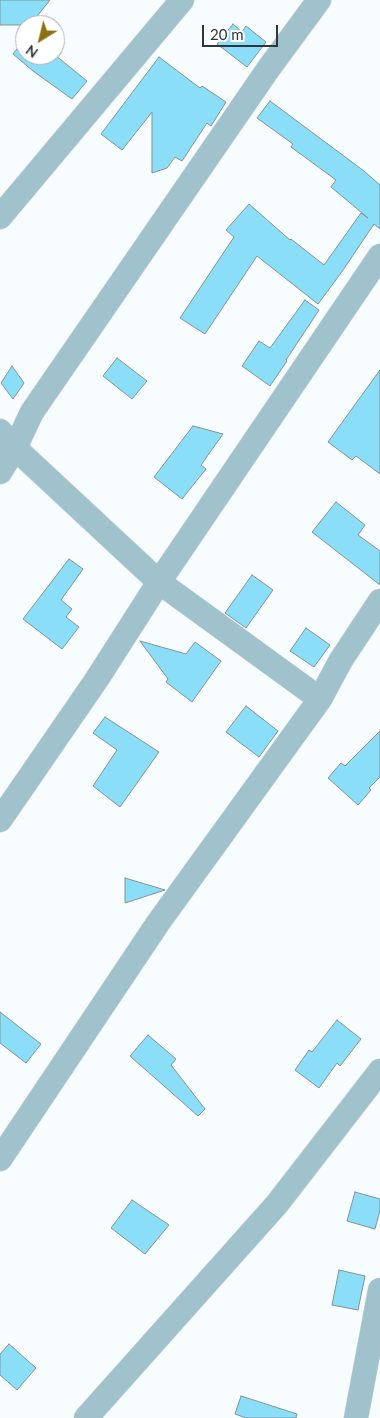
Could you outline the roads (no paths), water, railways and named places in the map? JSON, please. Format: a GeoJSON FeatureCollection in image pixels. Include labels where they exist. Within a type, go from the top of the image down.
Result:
{"type":"FeatureCollection","features":[{"type":"Feature","properties":{"kind":"street"},"geometry":{"type":"LineString","coordinates":[[0,217],[182,0]]}},
{"type":"Feature","properties":{"kind":"street"},"geometry":{"type":"LineString","coordinates":[[0,472],[8,440],[32,412],[264,76],[319,0]]}},
{"type":"Feature","properties":{"kind":"street"},"geometry":{"type":"LineString","coordinates":[[0,820],[380,256]]}},
{"type":"Feature","properties":{"kind":"street"},"geometry":{"type":"LineString","coordinates":[[8,440],[159,582],[320,699]]}},
{"type":"Feature","properties":{"kind":"street"},"geometry":{"type":"LineString","coordinates":[[0,1160],[158,923],[320,699],[341,660],[380,601]]}},
{"type":"Feature","properties":{"kind":"street"},"geometry":{"type":"LineString","coordinates":[[86,1418],[277,1204],[380,1071]]}},
{"type":"Feature","properties":{"kind":"street"},"geometry":{"type":"LineString","coordinates":[[356,1418],[380,1290]]}}]}
